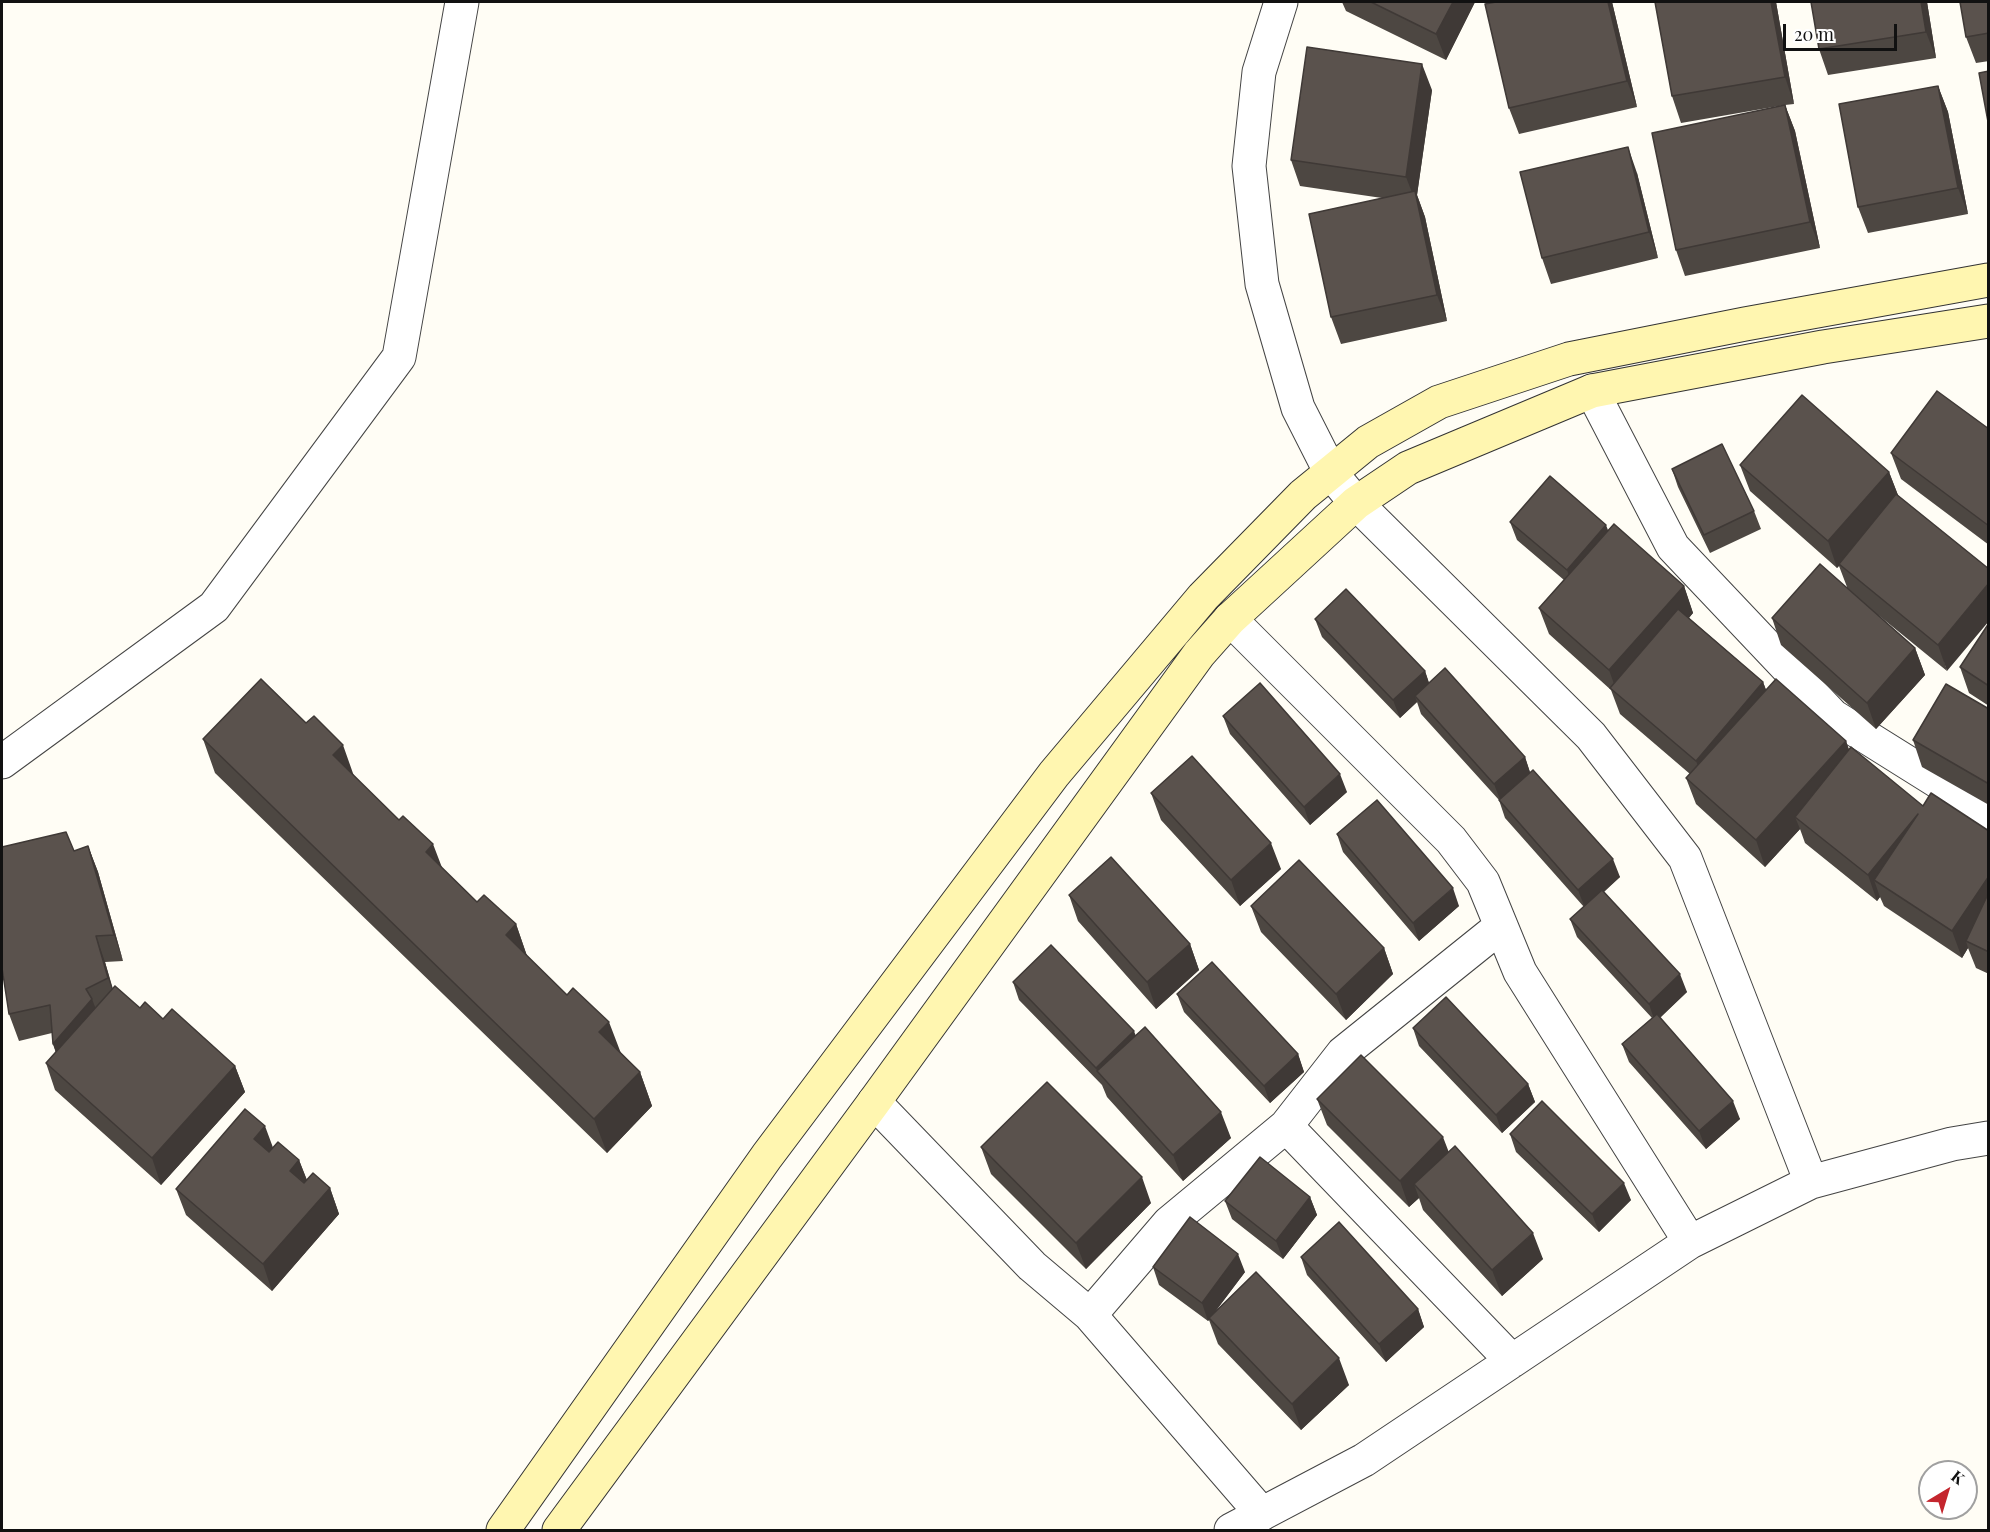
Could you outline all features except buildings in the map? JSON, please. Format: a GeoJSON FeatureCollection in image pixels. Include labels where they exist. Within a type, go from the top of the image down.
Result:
{"type":"FeatureCollection","features":[{"type":"Feature","properties":{"kind":"street"},"geometry":{"type":"LineString","coordinates":[[2,762],[214,608],[399,357],[462,2]]}},
{"type":"Feature","properties":{"kind":"street"},"geometry":{"type":"LineString","coordinates":[[1281,2],[1259,72],[1249,166],[1262,284],[1298,408],[1331,472],[1356,503],[1591,736],[1685,858],[1811,1182]]}},
{"type":"Feature","properties":{"kind":"street"},"geometry":{"type":"LineString","coordinates":[[503,1530],[767,1156],[1054,774],[1203,597],[1303,495],[1368,442],[1439,402],[1569,359],[1745,324],[1989,280]]}},
{"type":"Feature","properties":{"kind":"street"},"geometry":{"type":"LineString","coordinates":[[559,1530],[874,1102],[1198,654],[1230,619],[1356,503],[1408,468],[1592,392],[1822,347],[1989,321]]}},
{"type":"Feature","properties":{"kind":"street"},"geometry":{"type":"LineString","coordinates":[[1592,392],[1673,547],[1833,716],[1989,813]]}},
{"type":"Feature","properties":{"kind":"street"},"geometry":{"type":"LineString","coordinates":[[1230,619],[1451,840],[1483,882],[1520,972],[1690,1242]]}},
{"type":"Feature","properties":{"kind":"street"},"geometry":{"type":"LineString","coordinates":[[1090,1315],[1169,1223],[1286,1126],[1343,1053],[1500,927]]}},
{"type":"Feature","properties":{"kind":"street"},"geometry":{"type":"LineString","coordinates":[[874,1102],[1032,1266],[1090,1315],[1262,1514]]}},
{"type":"Feature","properties":{"kind":"street"},"geometry":{"type":"LineString","coordinates":[[1286,1126],[1512,1360]]}},
{"type":"Feature","properties":{"kind":"street"},"geometry":{"type":"LineString","coordinates":[[1231,1530],[1364,1460],[1690,1242],[1811,1182],[1953,1144],[1989,1138]]}}]}
